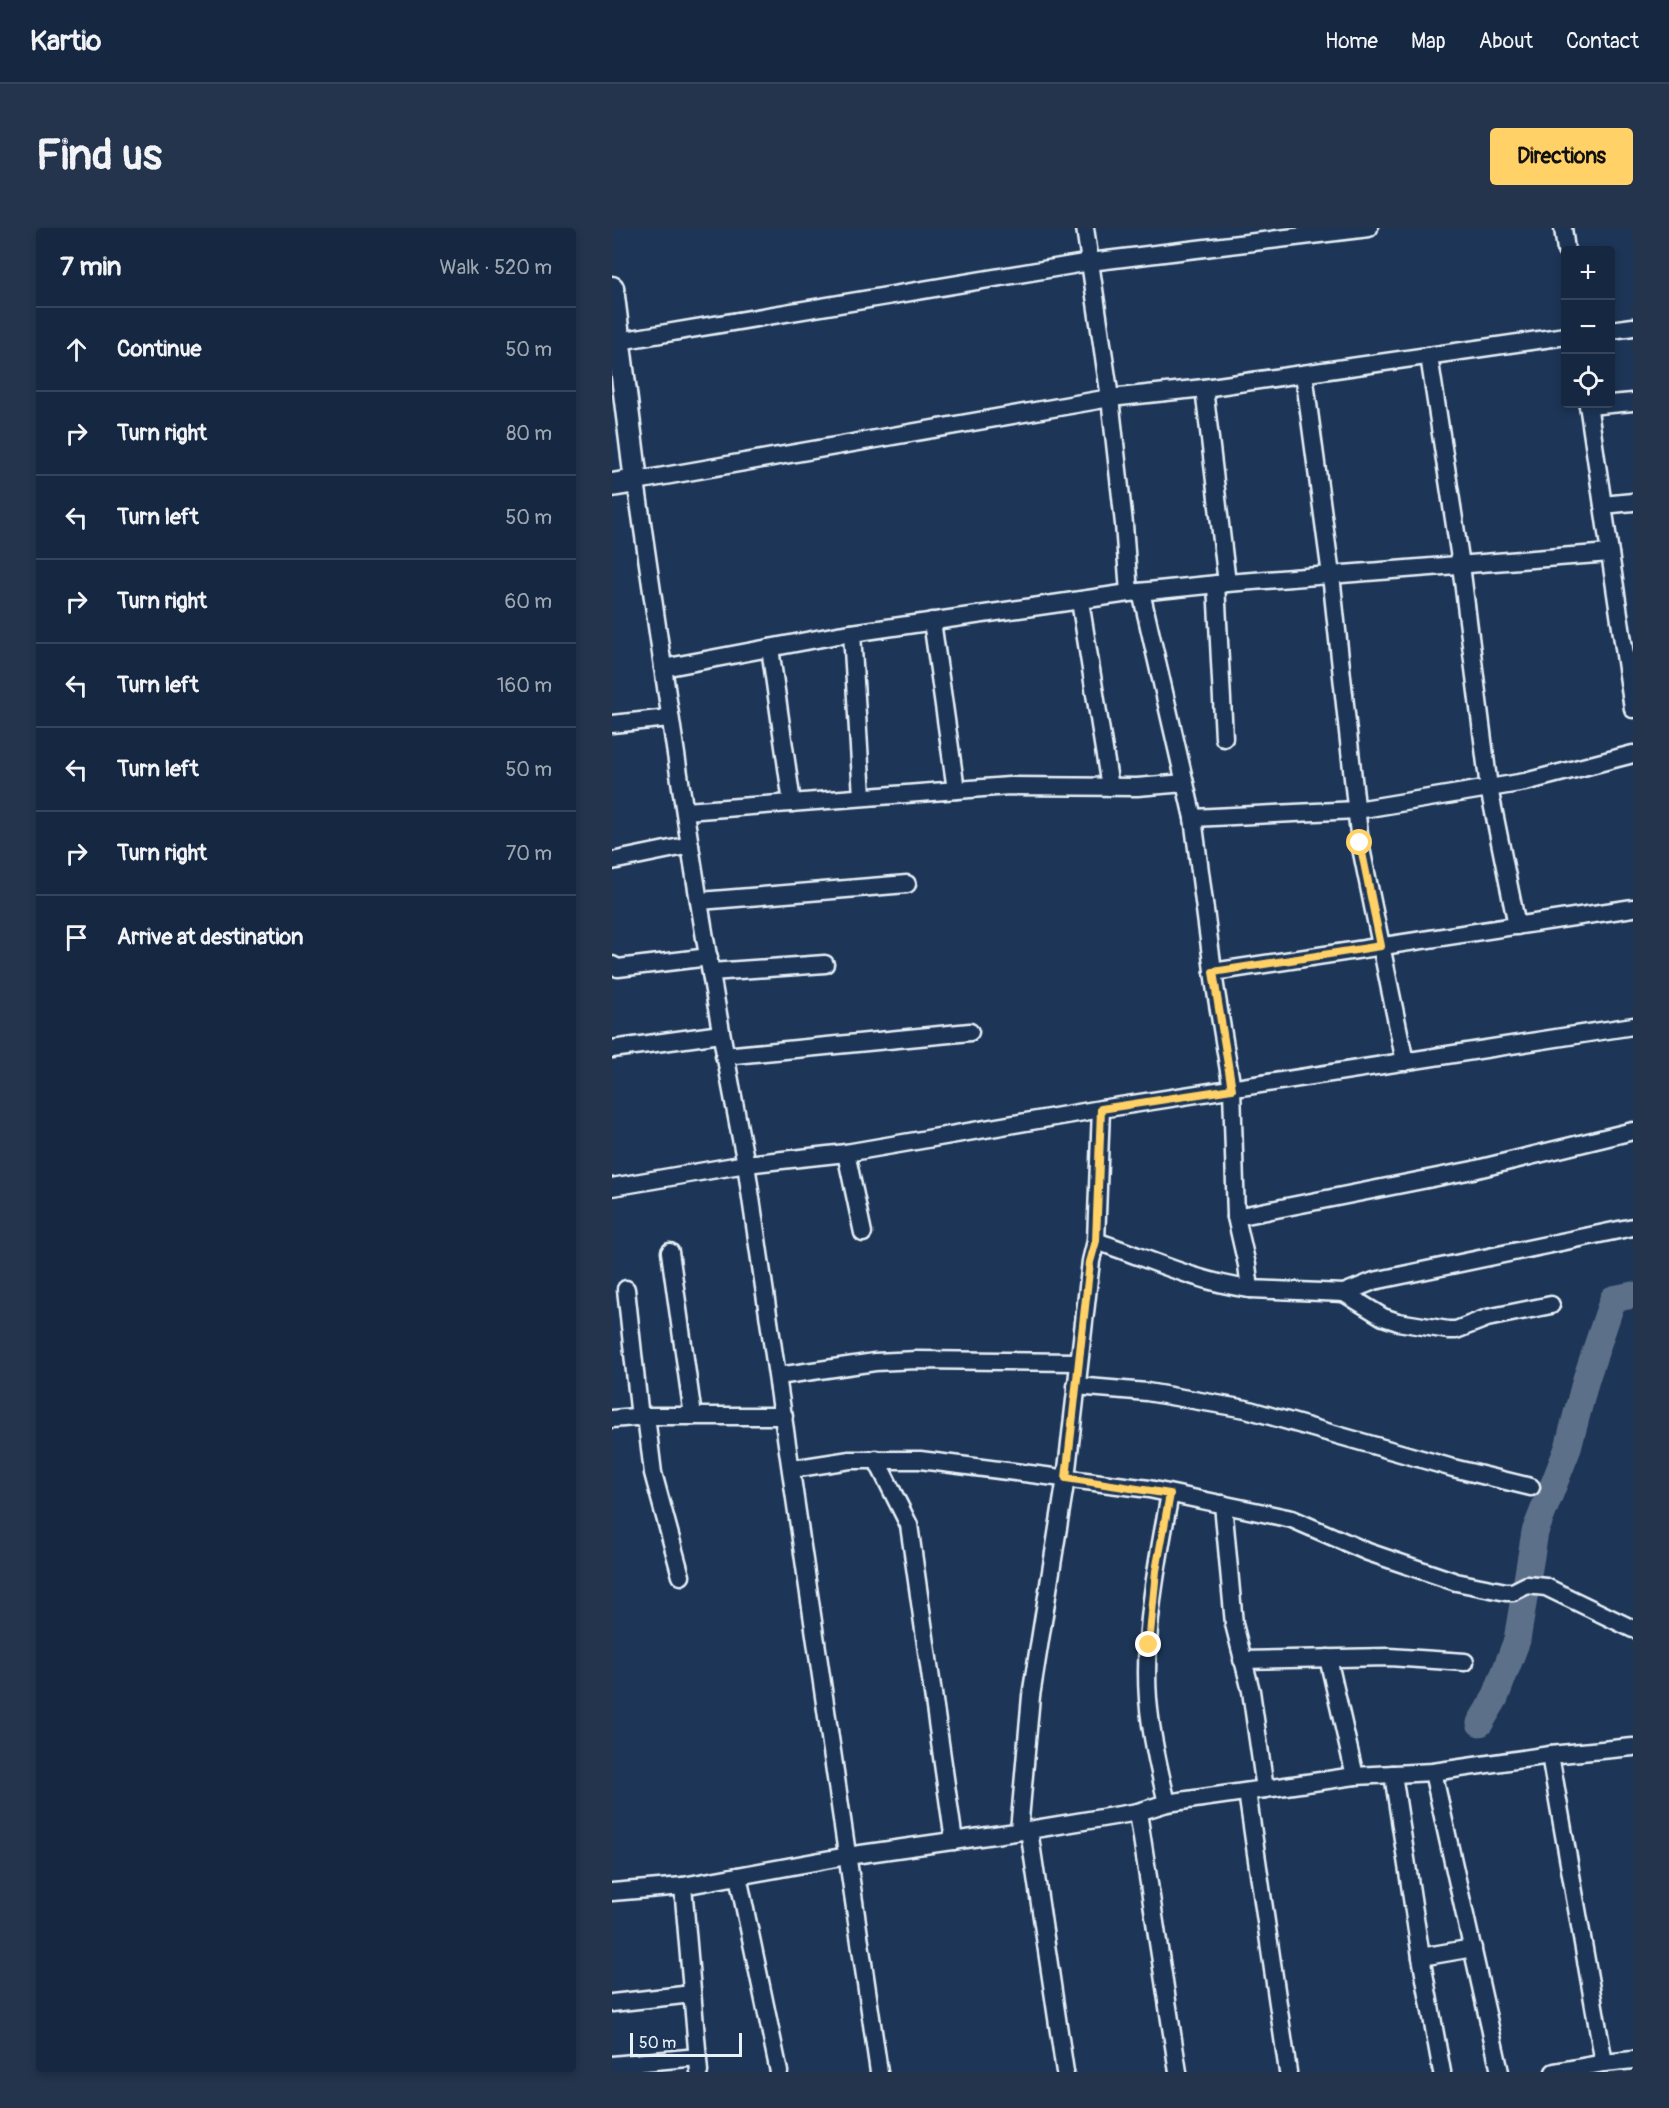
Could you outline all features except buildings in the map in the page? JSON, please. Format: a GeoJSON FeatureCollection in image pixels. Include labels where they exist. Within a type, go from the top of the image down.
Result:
{"type":"FeatureCollection","features":[{"type":"Feature","properties":{"kind":"street"},"geometry":{"type":"LineString","coordinates":[[1085,228],[1135,592],[1193,818],[1213,972],[1232,1089],[1236,1217],[1250,1289]]}},
{"type":"Feature","properties":{"kind":"street"},"geometry":{"type":"LineString","coordinates":[[620,340],[1090,262],[1369,228]]}},
{"type":"Feature","properties":{"kind":"street"},"geometry":{"type":"LineString","coordinates":[[1563,228],[1565,246]]}},
{"type":"Feature","properties":{"kind":"street"},"geometry":{"type":"LineString","coordinates":[[612,288],[669,718],[686,811],[724,1056],[746,1164],[879,2072]]}},
{"type":"Feature","properties":{"kind":"street"},"geometry":{"type":"LineString","coordinates":[[1615,329],[1633,327]]}},
{"type":"Feature","properties":{"kind":"street"},"geometry":{"type":"LineString","coordinates":[[612,485],[1110,398],[1204,388],[1561,337]]}},
{"type":"Feature","properties":{"kind":"street"},"geometry":{"type":"LineString","coordinates":[[1430,356],[1461,565],[1489,788],[1518,926]]}},
{"type":"Feature","properties":{"kind":"street"},"geometry":{"type":"LineString","coordinates":[[1304,374],[1331,575],[1360,843],[1405,1062]]}},
{"type":"Feature","properties":{"kind":"street"},"geometry":{"type":"LineString","coordinates":[[1204,388],[1222,583],[1224,738]]}},
{"type":"Feature","properties":{"kind":"street"},"geometry":{"type":"LineString","coordinates":[[1615,403],[1633,402]]}},
{"type":"Feature","properties":{"kind":"street"},"geometry":{"type":"LineString","coordinates":[[1588,408],[1610,553],[1626,617],[1633,710]]}},
{"type":"Feature","properties":{"kind":"street"},"geometry":{"type":"LineString","coordinates":[[1603,505],[1633,502]]}},
{"type":"Feature","properties":{"kind":"street"},"geometry":{"type":"LineString","coordinates":[[663,669],[852,633],[1135,592],[1222,583],[1610,553]]}},
{"type":"Feature","properties":{"kind":"street"},"geometry":{"type":"LineString","coordinates":[[1080,601],[1110,787]]}},
{"type":"Feature","properties":{"kind":"street"},"geometry":{"type":"LineString","coordinates":[[932,621],[956,790]]}},
{"type":"Feature","properties":{"kind":"street"},"geometry":{"type":"LineString","coordinates":[[852,633],[862,796]]}},
{"type":"Feature","properties":{"kind":"street"},"geometry":{"type":"LineString","coordinates":[[770,648],[792,802]]}},
{"type":"Feature","properties":{"kind":"street"},"geometry":{"type":"LineString","coordinates":[[612,724],[669,718]]}},
{"type":"Feature","properties":{"kind":"street"},"geometry":{"type":"LineString","coordinates":[[1193,818],[1356,810],[1525,782],[1633,754]]}},
{"type":"Feature","properties":{"kind":"street"},"geometry":{"type":"LineString","coordinates":[[686,811],[1010,786],[1137,788],[1185,783]]}},
{"type":"Feature","properties":{"kind":"street"},"geometry":{"type":"LineString","coordinates":[[612,861],[690,845]]}},
{"type":"Feature","properties":{"kind":"street"},"geometry":{"type":"LineString","coordinates":[[700,901],[907,884]]}},
{"type":"Feature","properties":{"kind":"street"},"geometry":{"type":"LineString","coordinates":[[1213,972],[1633,908]]}},
{"type":"Feature","properties":{"kind":"street"},"geometry":{"type":"LineString","coordinates":[[612,965],[618,968],[825,964]]}},
{"type":"Feature","properties":{"kind":"street"},"geometry":{"type":"LineString","coordinates":[[612,1187],[746,1164],[846,1153],[1101,1109],[1633,1026]]}},
{"type":"Feature","properties":{"kind":"street"},"geometry":{"type":"LineString","coordinates":[[724,1056],[970,1032]]}},
{"type":"Feature","properties":{"kind":"street"},"geometry":{"type":"LineString","coordinates":[[612,1049],[721,1034]]}},
{"type":"Feature","properties":{"kind":"street"},"geometry":{"type":"LineString","coordinates":[[1065,2072],[1024,1830],[1031,1696],[1066,1478],[1090,1262],[1096,1241],[1101,1109]]}},
{"type":"Feature","properties":{"kind":"street"},"geometry":{"type":"LineString","coordinates":[[1236,1217],[1473,1170],[1633,1131]]}},
{"type":"Feature","properties":{"kind":"street"},"geometry":{"type":"LineString","coordinates":[[846,1153],[863,1233]]}},
{"type":"Feature","properties":{"kind":"street"},"geometry":{"type":"LineString","coordinates":[[1096,1241],[1194,1277],[1227,1286],[1344,1293],[1374,1281],[1633,1227]]}},
{"type":"Feature","properties":{"kind":"street"},"geometry":{"type":"LineString","coordinates":[[670,1252],[693,1416]]}},
{"type":"Feature","properties":{"kind":"street"},"geometry":{"type":"LineString","coordinates":[[626,1290],[653,1473],[681,1576]]}},
{"type":"Feature","properties":{"kind":"street"},"geometry":{"type":"LineString","coordinates":[[1344,1293],[1383,1317],[1398,1322],[1448,1330],[1456,1330],[1487,1318],[1551,1305]]}},
{"type":"Feature","properties":{"kind":"street"},"geometry":{"type":"LineString","coordinates":[[778,1377],[875,1362],[917,1359],[1078,1362]]}},
{"type":"Feature","properties":{"kind":"street"},"geometry":{"type":"LineString","coordinates":[[1076,1386],[1147,1392],[1246,1409],[1453,1468],[1532,1487]]}},
{"type":"Feature","properties":{"kind":"street"},"geometry":{"type":"LineString","coordinates":[[612,1419],[784,1416]]}},
{"type":"Feature","properties":{"kind":"street"},"geometry":{"type":"LineString","coordinates":[[876,1459],[909,1525],[954,1841]]}},
{"type":"Feature","properties":{"kind":"street"},"geometry":{"type":"LineString","coordinates":[[792,1469],[850,1460],[920,1460],[1066,1478],[1223,1504],[1292,1519],[1368,1552],[1456,1582],[1506,1592],[1512,1592],[1527,1585],[1546,1587],[1633,1629]]}},
{"type":"Feature","properties":{"kind":"street"},"geometry":{"type":"LineString","coordinates":[[1167,1803],[1153,1739],[1148,1697],[1149,1645],[1156,1571],[1170,1494]]}},
{"type":"Feature","properties":{"kind":"street"},"geometry":{"type":"LineString","coordinates":[[1223,1504],[1234,1624],[1251,1691],[1264,1789]]}},
{"type":"Feature","properties":{"kind":"street"},"geometry":{"type":"LineString","coordinates":[[1242,1660],[1389,1657],[1465,1662]]}},
{"type":"Feature","properties":{"kind":"street"},"geometry":{"type":"LineString","coordinates":[[1328,1658],[1355,1776]]}},
{"type":"Feature","properties":{"kind":"street"},"geometry":{"type":"LineString","coordinates":[[612,1892],[683,1886],[847,1856],[1138,1812],[1167,1803],[1355,1776],[1433,1772],[1550,1755],[1633,1747]]}},
{"type":"Feature","properties":{"kind":"street"},"geometry":{"type":"LineString","coordinates":[[1550,1755],[1604,2062]]}},
{"type":"Feature","properties":{"kind":"street"},"geometry":{"type":"LineString","coordinates":[[1433,1772],[1500,2072]]}},
{"type":"Feature","properties":{"kind":"street"},"geometry":{"type":"LineString","coordinates":[[1393,1773],[1421,1957],[1442,2072]]}},
{"type":"Feature","properties":{"kind":"street"},"geometry":{"type":"LineString","coordinates":[[1248,1792],[1288,2072]]}},
{"type":"Feature","properties":{"kind":"street"},"geometry":{"type":"LineString","coordinates":[[1138,1812],[1178,2072]]}},
{"type":"Feature","properties":{"kind":"street"},"geometry":{"type":"LineString","coordinates":[[738,1876],[779,2072]]}},
{"type":"Feature","properties":{"kind":"street"},"geometry":{"type":"LineString","coordinates":[[612,2066],[699,2064],[683,1886]]}},
{"type":"Feature","properties":{"kind":"street"},"geometry":{"type":"LineString","coordinates":[[1421,1957],[1473,1948]]}},
{"type":"Feature","properties":{"kind":"street"},"geometry":{"type":"LineString","coordinates":[[612,2002],[692,1994]]}},
{"type":"Feature","properties":{"kind":"street"},"geometry":{"type":"LineString","coordinates":[[1563,2071],[1604,2062],[1633,2060]]}},
{"type":"Feature","properties":{"kind":"waterway"},"geometry":{"type":"LineString","coordinates":[[1480,1723],[1495,1698],[1517,1640],[1535,1532],[1568,1448],[1586,1379],[1613,1299],[1633,1295]]}},
{"type":"Feature","properties":{"kind":"route"},"geometry":{"type":"LineString","coordinates":[[1149,1645],[1156,1571],[1170,1494],[1066,1478],[1090,1262],[1096,1241],[1101,1109],[1232,1089],[1213,972],[1381,946],[1360,843]]}}]}
